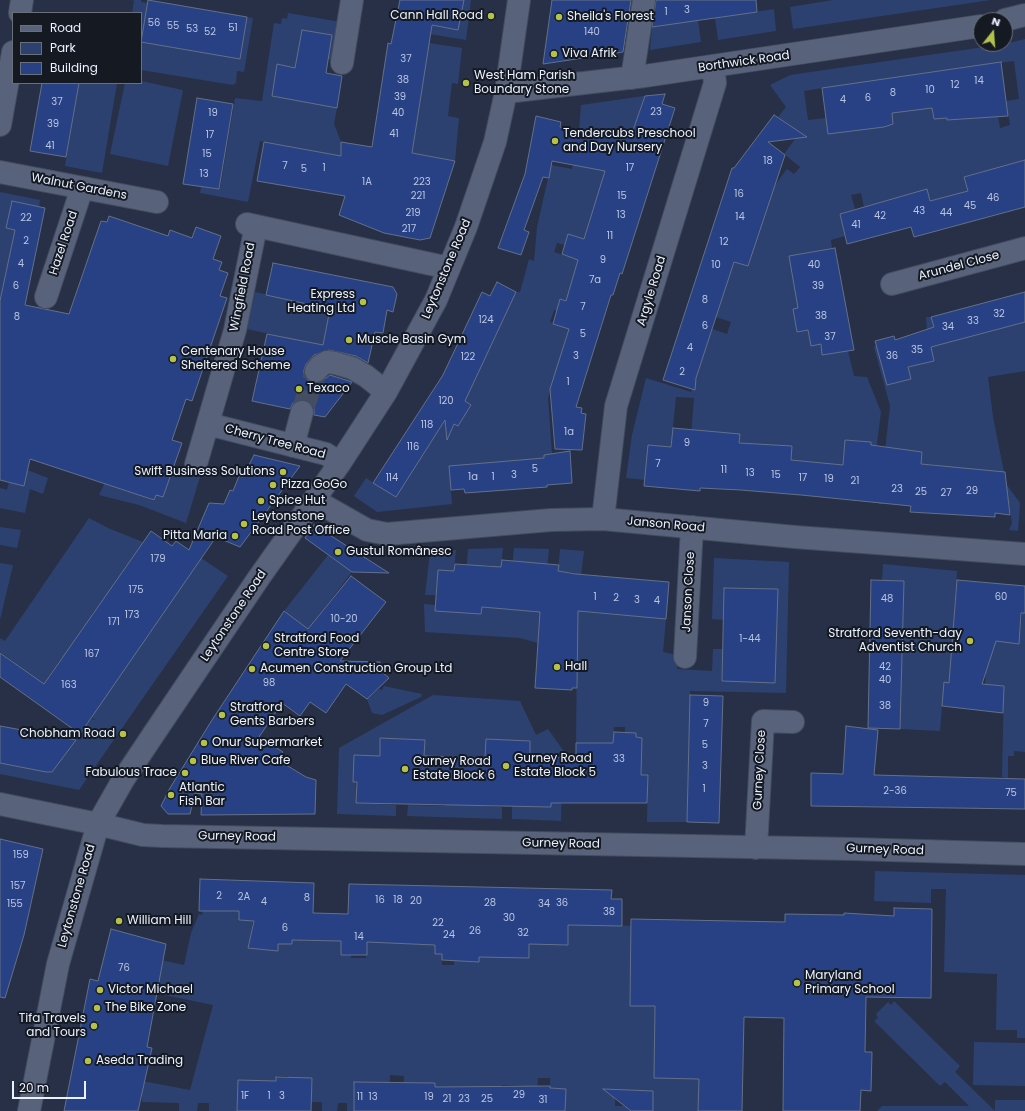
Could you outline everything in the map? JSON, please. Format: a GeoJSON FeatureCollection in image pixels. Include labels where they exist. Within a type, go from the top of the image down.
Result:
{"type":"FeatureCollection","features":[{"type":"Feature","properties":{"kind":"street"},"geometry":{"type":"LineString","coordinates":[[20,12],[22,0]]}},
{"type":"Feature","properties":{"kind":"street"},"geometry":{"type":"LineString","coordinates":[[342,63],[352,0]]}},
{"type":"Feature","properties":{"kind":"street","name":"Leytonstone Road"},"geometry":{"type":"LineString","coordinates":[[29,1111],[58,964],[98,824],[123,780],[258,579],[340,463],[386,392],[436,300],[466,227],[495,142],[506,92],[518,0]]}},
{"type":"Feature","properties":{"kind":"street"},"geometry":{"type":"LineString","coordinates":[[632,78],[644,0]]}},
{"type":"Feature","properties":{"kind":"street"},"geometry":{"type":"LineString","coordinates":[[1013,18],[1025,15]]}},
{"type":"Feature","properties":{"kind":"street","name":"Borthwick Road"},"geometry":{"type":"LineString","coordinates":[[506,92],[632,78],[973,27]]}},
{"type":"Feature","properties":{"kind":"street"},"geometry":{"type":"LineString","coordinates":[[0,124],[12,58]]}},
{"type":"Feature","properties":{"kind":"street","name":"Argyle Road"},"geometry":{"type":"LineString","coordinates":[[603,519],[616,406],[715,83],[713,66]]}},
{"type":"Feature","properties":{"kind":"street","name":"Walnut Gardens"},"geometry":{"type":"LineString","coordinates":[[0,172],[157,202]]}},
{"type":"Feature","properties":{"kind":"street","name":"Hazel Road"},"geometry":{"type":"LineString","coordinates":[[46,297],[82,188]]}},
{"type":"Feature","properties":{"kind":"street","name":"Wingfield Road"},"geometry":{"type":"LineString","coordinates":[[196,464],[235,330],[252,225],[449,268]]}},
{"type":"Feature","properties":{"kind":"street","name":"Arundel Close"},"geometry":{"type":"LineString","coordinates":[[892,284],[1025,248]]}},
{"type":"Feature","properties":{"kind":"street"},"geometry":{"type":"LineString","coordinates":[[316,371],[320,366],[327,362],[352,368],[366,376],[386,392]]}},
{"type":"Feature","properties":{"kind":"street"},"geometry":{"type":"LineString","coordinates":[[293,446],[302,412]]}},
{"type":"Feature","properties":{"kind":"street","name":"Cherry Tree Road"},"geometry":{"type":"LineString","coordinates":[[208,424],[326,454],[340,463]]}},
{"type":"Feature","properties":{"kind":"street","name":"Janson Road"},"geometry":{"type":"LineString","coordinates":[[314,500],[367,530],[387,534],[551,520],[603,519],[795,537],[1025,554]]}},
{"type":"Feature","properties":{"kind":"street","name":"Janson Close"},"geometry":{"type":"LineString","coordinates":[[686,657],[692,527]]}},
{"type":"Feature","properties":{"kind":"street","name":"Gurney Close"},"geometry":{"type":"LineString","coordinates":[[756,848],[763,721],[793,722]]}},
{"type":"Feature","properties":{"kind":"street"},"geometry":{"type":"LineString","coordinates":[[0,804],[98,824]]}},
{"type":"Feature","properties":{"kind":"street","name":"Gurney Road"},"geometry":{"type":"LineString","coordinates":[[98,824],[143,835],[162,836],[1025,854]]}},
{"type":"Feature","properties":{"kind":"green space"},"geometry":{"type":"Polygon","coordinates":[[[132,0],[141,0],[141,2],[148,3],[142,42],[142,12],[132,12],[134,1],[132,0]]]}},
{"type":"Feature","properties":{"kind":"green space"},"geometry":{"type":"Polygon","coordinates":[[[464,0],[471,0],[466,40],[429,34],[431,25],[458,30],[464,0]]]}},
{"type":"Feature","properties":{"kind":"green space"},"geometry":{"type":"Polygon","coordinates":[[[833,0],[991,0],[793,29],[790,7],[833,0]]]}},
{"type":"Feature","properties":{"kind":"green space"},"geometry":{"type":"Polygon","coordinates":[[[774,9],[776,31],[718,40],[715,18],[774,9]]]}},
{"type":"Feature","properties":{"kind":"green space"},"geometry":{"type":"Polygon","coordinates":[[[288,13],[341,22],[335,61],[328,59],[332,35],[302,30],[298,53],[300,69],[277,65],[272,96],[337,108],[334,124],[341,142],[341,174],[336,155],[260,141],[248,202],[200,193],[201,187],[220,189],[235,98],[262,101],[274,23],[281,24],[282,18],[287,19],[288,13]]]}},
{"type":"Feature","properties":{"kind":"green space"},"geometry":{"type":"Polygon","coordinates":[[[247,17],[253,18],[244,72],[237,71],[236,83],[233,85],[142,70],[142,42],[240,59],[247,17]]]}},
{"type":"Feature","properties":{"kind":"green space"},"geometry":{"type":"Polygon","coordinates":[[[698,20],[701,42],[650,50],[652,27],[698,20]]]}},
{"type":"Feature","properties":{"kind":"green space"},"geometry":{"type":"Polygon","coordinates":[[[1025,39],[1025,160],[1014,163],[1017,177],[983,171],[964,177],[968,191],[930,201],[926,190],[864,207],[861,193],[851,195],[855,209],[840,214],[845,236],[831,240],[832,248],[789,256],[816,305],[793,309],[797,332],[808,330],[811,345],[821,344],[823,355],[848,351],[854,376],[867,377],[881,412],[870,498],[867,498],[871,442],[846,440],[843,465],[791,460],[792,446],[738,456],[740,435],[714,432],[691,437],[694,398],[676,397],[671,447],[648,445],[645,480],[626,478],[632,435],[646,378],[691,392],[712,329],[727,334],[731,322],[716,317],[733,261],[748,266],[752,256],[739,166],[775,185],[787,169],[794,174],[800,167],[784,154],[799,134],[778,117],[786,107],[770,85],[790,75],[973,49],[973,52],[1013,52],[1013,42],[1025,39]],[[1014,61],[916,74],[916,79],[931,103],[934,119],[973,118],[997,111],[1000,128],[1010,125],[1006,101],[1019,99],[1014,61]],[[828,87],[804,91],[808,120],[826,118],[884,125],[893,124],[893,118],[890,118],[889,113],[900,112],[828,87]]]}},
{"type":"Feature","properties":{"kind":"green space"},"geometry":{"type":"Polygon","coordinates":[[[429,43],[462,48],[458,84],[452,83],[448,116],[459,118],[455,161],[412,153],[429,43]]]}},
{"type":"Feature","properties":{"kind":"green space"},"geometry":{"type":"Polygon","coordinates":[[[142,81],[183,90],[168,166],[110,154],[125,84],[142,84],[142,81]]]}},
{"type":"Feature","properties":{"kind":"green space"},"geometry":{"type":"Polygon","coordinates":[[[79,84],[117,84],[102,173],[65,166],[79,84]]]}},
{"type":"Feature","properties":{"kind":"green space"},"geometry":{"type":"Polygon","coordinates":[[[651,95],[650,100],[644,98],[632,136],[610,130],[608,137],[620,176],[585,240],[565,245],[557,243],[554,252],[604,268],[597,291],[557,311],[554,310],[550,322],[569,329],[548,398],[552,454],[544,455],[544,458],[449,466],[452,504],[377,512],[354,496],[366,478],[396,497],[446,419],[458,426],[471,405],[460,398],[441,378],[446,368],[474,380],[516,292],[520,292],[529,259],[534,261],[537,227],[551,165],[572,169],[579,130],[581,105],[651,95]]]}},
{"type":"Feature","properties":{"kind":"green space"},"geometry":{"type":"Polygon","coordinates":[[[0,192],[40,200],[39,207],[12,201],[6,228],[15,230],[0,301],[0,192]]]}},
{"type":"Feature","properties":{"kind":"green space"},"geometry":{"type":"Polygon","coordinates":[[[255,292],[305,303],[333,295],[323,346],[247,329],[255,292]]]}},
{"type":"Feature","properties":{"kind":"green space"},"geometry":{"type":"Polygon","coordinates":[[[926,317],[931,317],[939,344],[1025,322],[1025,371],[988,377],[993,417],[1004,472],[935,477],[936,465],[924,464],[923,476],[918,459],[921,459],[922,452],[905,450],[886,473],[883,504],[879,504],[890,406],[874,347],[877,345],[887,385],[911,379],[908,367],[934,361],[927,332],[926,317]]]}},
{"type":"Feature","properties":{"kind":"green space"},"geometry":{"type":"Polygon","coordinates":[[[164,466],[200,477],[186,523],[139,505],[99,495],[107,478],[113,480],[112,486],[128,492],[130,486],[143,490],[141,496],[151,500],[154,501],[156,495],[163,497],[170,477],[164,466]]]}},
{"type":"Feature","properties":{"kind":"green space"},"geometry":{"type":"Polygon","coordinates":[[[27,470],[48,478],[43,494],[30,489],[25,513],[0,508],[0,488],[7,490],[9,482],[27,470]]]}},
{"type":"Feature","properties":{"kind":"green space"},"geometry":{"type":"Polygon","coordinates":[[[1006,484],[1020,503],[1018,531],[1009,530],[1012,523],[1006,484]]]}},
{"type":"Feature","properties":{"kind":"green space"},"geometry":{"type":"Polygon","coordinates":[[[89,518],[108,528],[143,542],[115,583],[136,597],[128,608],[107,594],[92,614],[106,640],[84,626],[70,647],[91,661],[84,672],[62,657],[48,677],[69,692],[65,699],[0,652],[0,638],[5,641],[89,518]]]}},
{"type":"Feature","properties":{"kind":"green space"},"geometry":{"type":"Polygon","coordinates":[[[0,527],[21,530],[17,548],[0,545],[0,527]]]}},
{"type":"Feature","properties":{"kind":"green space"},"geometry":{"type":"Polygon","coordinates":[[[503,548],[501,567],[484,565],[483,573],[466,572],[468,549],[503,548]]]}},
{"type":"Feature","properties":{"kind":"green space"},"geometry":{"type":"Polygon","coordinates":[[[514,548],[549,549],[547,570],[512,568],[514,548]]]}},
{"type":"Feature","properties":{"kind":"green space"},"geometry":{"type":"Polygon","coordinates":[[[560,549],[584,551],[581,575],[586,576],[583,612],[666,619],[663,652],[677,655],[677,669],[712,671],[713,649],[723,649],[722,681],[775,682],[778,589],[725,588],[724,620],[712,619],[714,558],[789,562],[786,693],[690,691],[687,822],[647,822],[648,775],[641,775],[642,738],[636,737],[636,733],[630,733],[624,774],[625,727],[614,727],[613,743],[604,743],[604,748],[584,743],[576,743],[577,646],[538,643],[520,638],[425,632],[424,604],[435,605],[435,611],[481,614],[482,607],[573,614],[576,573],[558,571],[560,549]]]}},
{"type":"Feature","properties":{"kind":"green space"},"geometry":{"type":"Polygon","coordinates":[[[456,550],[454,571],[438,570],[436,595],[425,595],[430,552],[456,550]]]}},
{"type":"Feature","properties":{"kind":"green space"},"geometry":{"type":"Polygon","coordinates":[[[328,555],[352,572],[308,629],[284,611],[328,555]]]}},
{"type":"Feature","properties":{"kind":"green space"},"geometry":{"type":"Polygon","coordinates":[[[201,558],[228,576],[79,790],[0,774],[0,763],[51,773],[91,719],[96,720],[91,717],[201,558]]]}},
{"type":"Feature","properties":{"kind":"green space"},"geometry":{"type":"Polygon","coordinates":[[[0,563],[13,565],[0,620],[0,563]]]}},
{"type":"Feature","properties":{"kind":"green space"},"geometry":{"type":"Polygon","coordinates":[[[883,564],[957,571],[949,683],[944,683],[940,731],[900,729],[904,581],[882,580],[883,564]]]}},
{"type":"Feature","properties":{"kind":"green space"},"geometry":{"type":"Polygon","coordinates":[[[990,610],[1008,627],[1006,642],[1019,644],[1022,613],[1025,613],[1025,752],[1014,751],[1014,756],[1008,756],[1008,778],[1002,777],[1004,686],[985,685],[990,610]]]}},
{"type":"Feature","properties":{"kind":"green space"},"geometry":{"type":"Polygon","coordinates":[[[384,686],[422,694],[421,697],[382,715],[372,713],[367,699],[379,689],[382,690],[384,686]]]}},
{"type":"Feature","properties":{"kind":"green space"},"geometry":{"type":"Polygon","coordinates":[[[433,695],[520,701],[536,735],[548,729],[575,767],[562,778],[561,821],[512,819],[512,806],[551,807],[551,786],[556,758],[530,757],[530,741],[486,739],[485,758],[424,756],[425,740],[380,738],[380,756],[355,755],[356,803],[396,805],[396,816],[337,814],[339,748],[433,695]]]}},
{"type":"Feature","properties":{"kind":"green space"},"geometry":{"type":"Polygon","coordinates":[[[446,783],[464,784],[463,805],[502,807],[502,819],[407,816],[408,805],[445,806],[446,783]]]}},
{"type":"Feature","properties":{"kind":"green space"},"geometry":{"type":"Polygon","coordinates":[[[875,871],[1025,875],[1025,1038],[1017,1038],[1017,1030],[996,1030],[997,974],[944,972],[946,889],[931,889],[931,903],[874,901],[875,871]]]}},
{"type":"Feature","properties":{"kind":"green space"},"geometry":{"type":"Polygon","coordinates":[[[571,889],[597,890],[596,925],[638,926],[631,947],[630,1006],[655,1006],[654,1078],[684,1079],[712,1072],[699,1092],[698,1111],[653,1111],[653,1091],[615,1090],[615,1106],[624,1106],[631,1111],[565,1111],[566,1089],[550,1088],[550,1078],[538,1078],[536,1111],[524,1111],[525,1086],[502,1085],[501,1111],[453,1111],[453,1087],[441,1087],[434,1111],[435,1083],[424,1083],[403,1094],[404,1076],[390,1075],[389,1111],[379,1083],[355,1082],[354,1111],[347,1111],[347,1103],[338,1103],[337,1111],[322,1111],[322,1102],[311,1102],[288,1111],[288,1076],[276,1076],[276,1081],[237,1111],[209,1111],[209,1103],[198,1103],[197,1111],[179,1111],[179,1103],[142,1102],[142,1081],[190,1090],[213,1005],[145,991],[147,957],[184,965],[191,933],[199,914],[202,915],[203,911],[239,911],[239,920],[253,921],[248,948],[277,951],[278,944],[292,944],[293,912],[302,921],[302,941],[332,941],[332,919],[341,920],[341,955],[351,955],[351,958],[366,958],[367,920],[377,915],[376,943],[401,943],[435,929],[435,953],[442,954],[442,965],[454,965],[454,954],[479,944],[515,948],[515,958],[529,958],[530,919],[568,945],[568,917],[571,917],[571,889]]]}},
{"type":"Feature","properties":{"kind":"green space"},"geometry":{"type":"Polygon","coordinates":[[[894,1001],[960,1066],[955,1072],[995,1111],[877,1111],[882,1106],[969,1106],[945,1082],[940,1086],[874,1021],[878,1018],[876,1014],[888,1002],[891,1005],[894,1001]]]}},
{"type":"Feature","properties":{"kind":"green space"},"geometry":{"type":"Polygon","coordinates":[[[974,1042],[1025,1043],[1025,1086],[973,1085],[974,1042]]]}},
{"type":"Feature","properties":{"kind":"green space"},"geometry":{"type":"Polygon","coordinates":[[[995,1100],[1025,1100],[1025,1111],[995,1111],[995,1100]]]}},
{"type":"Feature","properties":{"kind":"building"},"geometry":{"type":"Polygon","coordinates":[[[148,0],[247,17],[240,59],[142,42],[148,0]]]}},
{"type":"Feature","properties":{"kind":"building"},"geometry":{"type":"Polygon","coordinates":[[[400,0],[464,0],[458,30],[432,25],[412,153],[455,161],[430,238],[420,240],[384,233],[339,215],[345,196],[257,181],[264,142],[341,156],[341,142],[372,147],[388,43],[391,44],[400,0]]]}},
{"type":"Feature","properties":{"kind":"building"},"geometry":{"type":"Polygon","coordinates":[[[552,0],[631,0],[623,52],[543,64],[552,0]]]}},
{"type":"Feature","properties":{"kind":"building"},"geometry":{"type":"Polygon","coordinates":[[[656,0],[756,0],[757,12],[652,27],[656,0]]]}},
{"type":"Feature","properties":{"kind":"building"},"geometry":{"type":"Polygon","coordinates":[[[302,30],[332,35],[326,73],[342,76],[337,108],[272,96],[277,64],[295,68],[302,30]]]}},
{"type":"Feature","properties":{"kind":"building"},"geometry":{"type":"Polygon","coordinates":[[[1001,62],[1008,116],[947,120],[947,118],[934,119],[932,108],[892,113],[893,124],[884,127],[828,134],[822,88],[1001,62]]]}},
{"type":"Feature","properties":{"kind":"building"},"geometry":{"type":"Polygon","coordinates":[[[42,84],[79,84],[66,157],[30,151],[42,84]]]}},
{"type":"Feature","properties":{"kind":"building"},"geometry":{"type":"Polygon","coordinates":[[[665,94],[662,104],[675,108],[622,274],[620,273],[613,295],[611,295],[576,407],[582,408],[581,413],[586,414],[582,450],[555,449],[550,389],[569,329],[553,324],[560,299],[566,301],[578,260],[562,254],[568,234],[584,239],[605,171],[552,161],[549,178],[543,177],[524,230],[529,232],[521,255],[498,248],[525,174],[536,116],[561,122],[560,127],[608,136],[610,130],[631,136],[645,96],[665,94]]]}},
{"type":"Feature","properties":{"kind":"building"},"geometry":{"type":"Polygon","coordinates":[[[197,98],[233,104],[219,189],[183,184],[197,98]]]}},
{"type":"Feature","properties":{"kind":"building"},"geometry":{"type":"Polygon","coordinates":[[[774,115],[807,137],[768,142],[785,155],[748,266],[734,262],[696,378],[695,390],[663,380],[732,168],[734,168],[774,115]]]}},
{"type":"Feature","properties":{"kind":"building"},"geometry":{"type":"Polygon","coordinates":[[[1025,160],[1025,207],[914,237],[911,227],[847,244],[840,214],[927,189],[930,201],[968,191],[964,177],[1025,160]]]}},
{"type":"Feature","properties":{"kind":"building","name":"Centenary House Sheltered Scheme"},"geometry":{"type":"Polygon","coordinates":[[[12,201],[45,208],[25,305],[69,314],[101,221],[107,222],[109,216],[168,236],[170,230],[192,238],[196,227],[221,236],[213,259],[222,262],[219,270],[228,273],[220,296],[227,298],[192,401],[186,399],[172,440],[182,443],[163,497],[156,495],[154,500],[30,459],[24,486],[0,480],[0,301],[15,230],[6,228],[12,201]]]}},
{"type":"Feature","properties":{"kind":"building"},"geometry":{"type":"Polygon","coordinates":[[[835,248],[854,350],[822,355],[821,344],[811,346],[808,330],[797,332],[793,309],[798,308],[789,256],[835,248]]]}},
{"type":"Feature","properties":{"kind":"building"},"geometry":{"type":"Polygon","coordinates":[[[273,263],[393,287],[397,294],[393,312],[387,310],[383,333],[375,332],[368,363],[356,356],[329,350],[314,355],[306,364],[304,375],[308,380],[314,383],[321,382],[330,375],[352,382],[325,417],[314,415],[314,409],[311,403],[305,400],[299,400],[293,403],[290,409],[252,401],[267,334],[323,345],[330,309],[266,295],[273,263]]]}},
{"type":"Feature","properties":{"kind":"building"},"geometry":{"type":"Polygon","coordinates":[[[497,282],[516,292],[465,401],[471,405],[458,426],[454,424],[447,440],[445,420],[396,497],[373,483],[443,375],[482,292],[490,296],[497,282]]]}},
{"type":"Feature","properties":{"kind":"building"},"geometry":{"type":"Polygon","coordinates":[[[1025,292],[1025,322],[931,347],[934,361],[908,367],[911,379],[887,385],[875,341],[894,336],[895,340],[934,327],[931,317],[1025,292]]]}},
{"type":"Feature","properties":{"kind":"building"},"geometry":{"type":"Polygon","coordinates":[[[673,428],[740,434],[739,443],[792,446],[791,460],[843,465],[845,440],[871,442],[871,445],[922,452],[921,464],[1005,472],[1010,515],[995,513],[995,517],[910,512],[911,506],[801,495],[700,488],[700,491],[644,486],[648,445],[671,447],[673,428]]]}},
{"type":"Feature","properties":{"kind":"building"},"geometry":{"type":"Polygon","coordinates":[[[570,451],[572,483],[547,485],[547,487],[465,493],[464,489],[451,490],[449,466],[544,458],[544,455],[570,451]]]}},
{"type":"Feature","properties":{"kind":"building"},"geometry":{"type":"Polygon","coordinates":[[[254,455],[300,466],[240,547],[216,537],[80,734],[0,677],[0,653],[44,684],[151,531],[172,546],[176,541],[189,550],[209,503],[224,504],[230,490],[233,491],[239,476],[243,477],[254,455]]]}},
{"type":"Feature","properties":{"kind":"building"},"geometry":{"type":"Polygon","coordinates":[[[314,525],[389,573],[352,572],[305,538],[314,525]]]}},
{"type":"Feature","properties":{"kind":"building"},"geometry":{"type":"Polygon","coordinates":[[[502,560],[559,565],[558,571],[576,574],[669,582],[666,619],[578,611],[577,688],[572,688],[572,690],[535,688],[540,612],[482,607],[481,614],[435,611],[438,570],[454,571],[455,564],[501,567],[502,560]]]}},
{"type":"Feature","properties":{"kind":"building"},"geometry":{"type":"Polygon","coordinates":[[[351,576],[386,602],[340,661],[380,662],[383,673],[389,678],[367,699],[346,684],[326,713],[310,702],[300,716],[282,703],[259,737],[283,752],[278,760],[306,777],[316,780],[315,814],[201,815],[202,794],[195,793],[190,814],[168,814],[161,806],[170,788],[212,720],[284,611],[308,629],[351,576]]]}},
{"type":"Feature","properties":{"kind":"building"},"geometry":{"type":"Polygon","coordinates":[[[871,580],[904,581],[900,729],[868,728],[871,580]]]}},
{"type":"Feature","properties":{"kind":"building"},"geometry":{"type":"Polygon","coordinates":[[[957,580],[1025,586],[1025,613],[1021,613],[1019,644],[996,641],[982,684],[1004,686],[1003,713],[942,706],[944,682],[949,683],[957,580]]]}},
{"type":"Feature","properties":{"kind":"building"},"geometry":{"type":"Polygon","coordinates":[[[724,588],[778,589],[775,683],[722,681],[724,588]]]}},
{"type":"Feature","properties":{"kind":"building"},"geometry":{"type":"Polygon","coordinates":[[[690,695],[723,696],[719,823],[687,822],[690,695]]]}},
{"type":"Feature","properties":{"kind":"building"},"geometry":{"type":"Polygon","coordinates":[[[0,726],[76,740],[52,772],[46,772],[0,763],[0,726]]]}},
{"type":"Feature","properties":{"kind":"building"},"geometry":{"type":"Polygon","coordinates":[[[846,726],[878,730],[874,775],[1025,779],[1025,809],[811,806],[811,773],[843,774],[846,726]]]}},
{"type":"Feature","properties":{"kind":"building"},"geometry":{"type":"Polygon","coordinates":[[[614,732],[636,733],[636,737],[642,738],[641,775],[648,775],[647,803],[551,803],[551,807],[356,803],[357,782],[353,782],[354,755],[380,756],[380,738],[425,740],[424,756],[485,758],[486,739],[530,741],[530,757],[576,758],[576,743],[613,743],[614,732]]]}},
{"type":"Feature","properties":{"kind":"building"},"geometry":{"type":"Polygon","coordinates":[[[0,839],[43,849],[24,935],[5,998],[0,997],[0,839]]]}},
{"type":"Feature","properties":{"kind":"building"},"geometry":{"type":"Polygon","coordinates":[[[200,879],[314,883],[313,913],[348,914],[349,884],[612,890],[611,899],[622,899],[622,926],[568,925],[568,945],[529,944],[529,958],[479,957],[479,962],[442,960],[442,954],[435,954],[435,945],[367,942],[367,955],[341,955],[341,941],[292,940],[292,944],[278,944],[278,951],[248,948],[254,921],[239,920],[239,911],[199,911],[200,879]]]}},
{"type":"Feature","properties":{"kind":"building"},"geometry":{"type":"Polygon","coordinates":[[[894,908],[932,909],[931,998],[866,997],[865,1052],[872,1052],[871,1091],[861,1090],[860,1111],[783,1111],[784,1018],[744,1017],[742,1111],[698,1111],[699,1079],[654,1078],[655,1006],[630,1006],[631,919],[785,922],[785,914],[844,915],[844,913],[894,916],[894,908]]]}},
{"type":"Feature","properties":{"kind":"building"},"geometry":{"type":"Polygon","coordinates":[[[111,929],[166,944],[147,1047],[152,1048],[138,1111],[64,1111],[90,979],[98,981],[111,929]]]}},
{"type":"Feature","properties":{"kind":"building"},"geometry":{"type":"Polygon","coordinates":[[[276,1077],[312,1078],[311,1111],[237,1111],[238,1080],[276,1081],[276,1077]]]}},
{"type":"Feature","properties":{"kind":"building"},"geometry":{"type":"Polygon","coordinates":[[[354,1082],[435,1083],[435,1087],[550,1086],[550,1088],[566,1089],[565,1111],[354,1111],[354,1082]]]}},
{"type":"Feature","properties":{"kind":"building"},"geometry":{"type":"Polygon","coordinates":[[[603,1089],[653,1091],[653,1111],[631,1111],[603,1089]]]}},
{"type":"Feature","properties":{"kind":"tunnel"},"geometry":{"type":"LineString","coordinates":[[302,412],[316,371]]}},
{"type":"Feature","properties":{"kind":"place","name":"Cann Hall Road"},"geometry":{"type":"Point","coordinates":[491,16]}},
{"type":"Feature","properties":{"kind":"place","name":"Sheila's Florest"},"geometry":{"type":"Point","coordinates":[559,17]}},
{"type":"Feature","properties":{"kind":"place","name":"Viva Afrik"},"geometry":{"type":"Point","coordinates":[554,54]}},
{"type":"Feature","properties":{"kind":"place","name":"West Ham Parish Boundary Stone"},"geometry":{"type":"Point","coordinates":[466,83]}},
{"type":"Feature","properties":{"kind":"place","name":"Tendercubs Preschool and Day Nursery"},"geometry":{"type":"Point","coordinates":[555,141]}},
{"type":"Feature","properties":{"kind":"place","name":"Express Heating Ltd"},"geometry":{"type":"Point","coordinates":[363,302]}},
{"type":"Feature","properties":{"kind":"place","name":"Muscle Basin Gym"},"geometry":{"type":"Point","coordinates":[349,340]}},
{"type":"Feature","properties":{"kind":"place","name":"Centenary House Sheltered Scheme"},"geometry":{"type":"Point","coordinates":[173,359]}},
{"type":"Feature","properties":{"kind":"place","name":"Texaco"},"geometry":{"type":"Point","coordinates":[299,389]}},
{"type":"Feature","properties":{"kind":"place","name":"Swift Business Solutions"},"geometry":{"type":"Point","coordinates":[283,472]}},
{"type":"Feature","properties":{"kind":"place","name":"Pizza GoGo"},"geometry":{"type":"Point","coordinates":[273,485]}},
{"type":"Feature","properties":{"kind":"place","name":"Spice Hut"},"geometry":{"type":"Point","coordinates":[261,501]}},
{"type":"Feature","properties":{"kind":"place","name":"Leytonstone Road Post Office"},"geometry":{"type":"Point","coordinates":[244,524]}},
{"type":"Feature","properties":{"kind":"place","name":"Pitta Maria"},"geometry":{"type":"Point","coordinates":[235,536]}},
{"type":"Feature","properties":{"kind":"place","name":"Gustul Românesc"},"geometry":{"type":"Point","coordinates":[338,552]}},
{"type":"Feature","properties":{"kind":"place","name":"Stratford Seventh-day Adventist Church"},"geometry":{"type":"Point","coordinates":[970,641]}},
{"type":"Feature","properties":{"kind":"place","name":"Stratford Food Centre Store"},"geometry":{"type":"Point","coordinates":[266,646]}},
{"type":"Feature","properties":{"kind":"place","name":"Hall"},"geometry":{"type":"Point","coordinates":[557,667]}},
{"type":"Feature","properties":{"kind":"place","name":"Acumen Construction Group Ltd"},"geometry":{"type":"Point","coordinates":[252,669]}},
{"type":"Feature","properties":{"kind":"place","name":"Stratford Gents Barbers"},"geometry":{"type":"Point","coordinates":[222,715]}},
{"type":"Feature","properties":{"kind":"place","name":"Chobham Road"},"geometry":{"type":"Point","coordinates":[123,734]}},
{"type":"Feature","properties":{"kind":"place","name":"Onur Supermarket"},"geometry":{"type":"Point","coordinates":[204,743]}},
{"type":"Feature","properties":{"kind":"place","name":"Blue River Cafe"},"geometry":{"type":"Point","coordinates":[193,761]}},
{"type":"Feature","properties":{"kind":"place","name":"Gurney Road Estate Block 5"},"geometry":{"type":"Point","coordinates":[506,766]}},
{"type":"Feature","properties":{"kind":"place","name":"Gurney Road Estate Block 6"},"geometry":{"type":"Point","coordinates":[405,769]}},
{"type":"Feature","properties":{"kind":"place","name":"Fabulous Trace"},"geometry":{"type":"Point","coordinates":[185,773]}},
{"type":"Feature","properties":{"kind":"place","name":"Atlantic Fish Bar"},"geometry":{"type":"Point","coordinates":[171,795]}},
{"type":"Feature","properties":{"kind":"place","name":"William Hill"},"geometry":{"type":"Point","coordinates":[119,921]}},
{"type":"Feature","properties":{"kind":"place","name":"Maryland Primary School"},"geometry":{"type":"Point","coordinates":[797,983]}},
{"type":"Feature","properties":{"kind":"place","name":"Victor Michael"},"geometry":{"type":"Point","coordinates":[100,990]}},
{"type":"Feature","properties":{"kind":"place","name":"The Bike Zone"},"geometry":{"type":"Point","coordinates":[97,1008]}},
{"type":"Feature","properties":{"kind":"place","name":"Tifa Travels and Tours"},"geometry":{"type":"Point","coordinates":[94,1026]}},
{"type":"Feature","properties":{"kind":"place","name":"Aseda Trading"},"geometry":{"type":"Point","coordinates":[88,1061]}}]}
